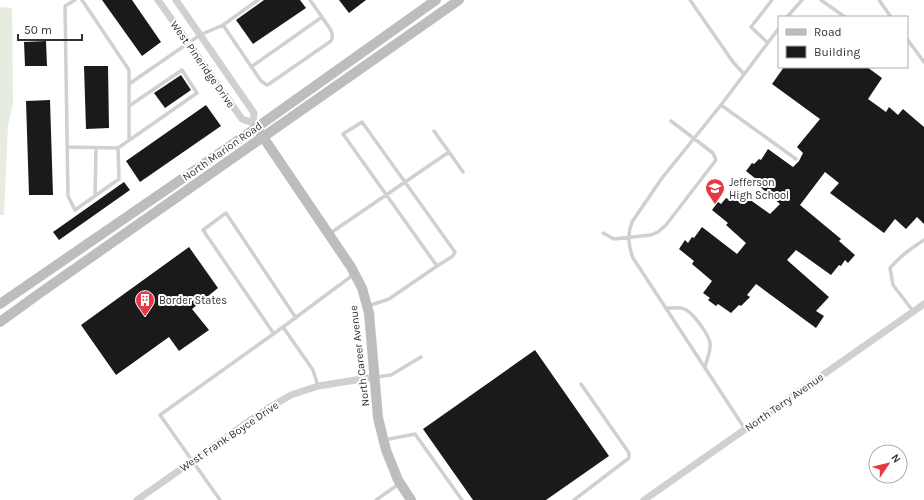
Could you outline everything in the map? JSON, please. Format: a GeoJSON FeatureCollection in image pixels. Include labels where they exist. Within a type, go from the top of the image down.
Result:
{"type":"FeatureCollection","features":[{"type":"Feature","properties":{"kind":"main road","name":"North Marion Road"},"geometry":{"type":"LineString","coordinates":[[0,304],[254,125],[436,0]]}},
{"type":"Feature","properties":{"kind":"main road","name":"North Marion Road"},"geometry":{"type":"LineString","coordinates":[[0,322],[459,0]]}},
{"type":"Feature","properties":{"kind":"main road","name":"North Career Avenue"},"geometry":{"type":"LineString","coordinates":[[254,125],[351,267],[362,288],[369,313],[378,418],[386,450],[400,483],[411,500]]}},
{"type":"Feature","properties":{"kind":"street","name":"West Pineridge Drive"},"geometry":{"type":"LineString","coordinates":[[158,0],[242,119],[254,125],[254,113],[176,0]]}},
{"type":"Feature","properties":{"kind":"street","name":"North Terry Avenue"},"geometry":{"type":"LineString","coordinates":[[644,500],[924,304]]}},
{"type":"Feature","properties":{"kind":"street","name":"West Frank Boyce Drive"},"geometry":{"type":"LineString","coordinates":[[137,500],[265,410],[291,395],[318,386],[374,377]]}},
{"type":"Feature","properties":{"kind":"lane"},"geometry":{"type":"LineString","coordinates":[[75,0],[65,6],[68,196],[75,210],[119,179],[118,148]]}},
{"type":"Feature","properties":{"kind":"lane"},"geometry":{"type":"LineString","coordinates":[[82,0],[129,70],[129,140]]}},
{"type":"Feature","properties":{"kind":"lane"},"geometry":{"type":"LineString","coordinates":[[129,84],[188,42],[223,25],[258,0]]}},
{"type":"Feature","properties":{"kind":"lane"},"geometry":{"type":"LineString","coordinates":[[223,25],[260,80],[267,85],[331,41],[333,38],[332,32],[310,0]]}},
{"type":"Feature","properties":{"kind":"lane"},"geometry":{"type":"LineString","coordinates":[[690,0],[733,62],[744,74]]}},
{"type":"Feature","properties":{"kind":"lane"},"geometry":{"type":"LineString","coordinates":[[768,43],[751,26],[772,0]]}},
{"type":"Feature","properties":{"kind":"lane"},"geometry":{"type":"LineString","coordinates":[[796,0],[798,4]]}},
{"type":"Feature","properties":{"kind":"lane"},"geometry":{"type":"LineString","coordinates":[[788,16],[802,0]]}},
{"type":"Feature","properties":{"kind":"lane"},"geometry":{"type":"LineString","coordinates":[[820,0],[844,16]]}},
{"type":"Feature","properties":{"kind":"lane"},"geometry":{"type":"LineString","coordinates":[[879,0],[889,16]]}},
{"type":"Feature","properties":{"kind":"lane"},"geometry":{"type":"LineString","coordinates":[[251,67],[322,17]]}},
{"type":"Feature","properties":{"kind":"lane"},"geometry":{"type":"LineString","coordinates":[[746,429],[633,258],[628,238],[632,222],[662,178],[721,105],[778,29]]}},
{"type":"Feature","properties":{"kind":"lane"},"geometry":{"type":"LineString","coordinates":[[908,40],[924,62]]}},
{"type":"Feature","properties":{"kind":"lane"},"geometry":{"type":"LineString","coordinates":[[67,147],[118,148],[198,93],[182,70],[129,106]]}},
{"type":"Feature","properties":{"kind":"lane"},"geometry":{"type":"LineString","coordinates":[[721,105],[796,159]]}},
{"type":"Feature","properties":{"kind":"lane"},"geometry":{"type":"LineString","coordinates":[[603,234],[614,239],[651,235],[658,232],[666,225],[716,160],[713,153],[671,121]]}},
{"type":"Feature","properties":{"kind":"lane"},"geometry":{"type":"LineString","coordinates":[[367,307],[389,298],[453,256],[455,252],[362,122],[343,134],[437,266]]}},
{"type":"Feature","properties":{"kind":"lane"},"geometry":{"type":"LineString","coordinates":[[434,131],[463,172]]}},
{"type":"Feature","properties":{"kind":"lane"},"geometry":{"type":"LineString","coordinates":[[95,196],[96,148]]}},
{"type":"Feature","properties":{"kind":"lane"},"geometry":{"type":"LineString","coordinates":[[328,234],[448,152]]}},
{"type":"Feature","properties":{"kind":"lane"},"geometry":{"type":"LineString","coordinates":[[274,334],[203,230],[226,213],[296,318]]}},
{"type":"Feature","properties":{"kind":"lane"},"geometry":{"type":"LineString","coordinates":[[913,311],[893,285],[890,268],[896,260],[924,240]]}},
{"type":"Feature","properties":{"kind":"lane"},"geometry":{"type":"LineString","coordinates":[[220,500],[160,415],[274,334],[354,274]]}},
{"type":"Feature","properties":{"kind":"lane"},"geometry":{"type":"LineString","coordinates":[[666,308],[685,309],[695,317],[710,342],[710,351],[704,367]]}},
{"type":"Feature","properties":{"kind":"lane"},"geometry":{"type":"LineString","coordinates":[[283,327],[313,370],[318,386]]}},
{"type":"Feature","properties":{"kind":"lane"},"geometry":{"type":"LineString","coordinates":[[374,377],[391,375],[421,357]]}},
{"type":"Feature","properties":{"kind":"lane"},"geometry":{"type":"LineString","coordinates":[[574,500],[629,458],[629,453],[626,447],[581,384]]}},
{"type":"Feature","properties":{"kind":"lane"},"geometry":{"type":"LineString","coordinates":[[384,440],[415,434],[462,500]]}},
{"type":"Feature","properties":{"kind":"lane"},"geometry":{"type":"LineString","coordinates":[[376,500],[400,483]]}},
{"type":"Feature","properties":{"kind":"shaded area"},"geometry":{"type":"Polygon","coordinates":[[[0,7],[12,8],[13,103],[8,126],[4,215],[0,215],[0,7]]]}},
{"type":"Feature","properties":{"kind":"building"},"geometry":{"type":"Polygon","coordinates":[[[102,0],[132,0],[161,42],[142,56],[102,0]]]}},
{"type":"Feature","properties":{"kind":"building"},"geometry":{"type":"Polygon","coordinates":[[[264,0],[300,0],[306,8],[253,44],[236,20],[264,0]]]}},
{"type":"Feature","properties":{"kind":"building"},"geometry":{"type":"Polygon","coordinates":[[[339,0],[366,0],[349,13],[339,0]]]}},
{"type":"Feature","properties":{"kind":"building"},"geometry":{"type":"Polygon","coordinates":[[[46,41],[47,66],[25,66],[24,42],[46,41]]]}},
{"type":"Feature","properties":{"kind":"building"},"geometry":{"type":"Polygon","coordinates":[[[84,66],[108,66],[109,128],[86,129],[84,66]]]}},
{"type":"Feature","properties":{"kind":"building"},"geometry":{"type":"Polygon","coordinates":[[[783,68],[868,68],[882,78],[868,99],[886,112],[889,107],[898,115],[903,109],[924,127],[924,224],[917,217],[906,229],[895,219],[884,233],[830,193],[839,183],[825,172],[800,205],[841,239],[839,241],[855,255],[848,263],[845,260],[841,266],[839,265],[831,275],[796,250],[787,260],[829,297],[816,311],[824,316],[816,328],[756,284],[747,295],[750,297],[731,313],[718,304],[716,306],[708,300],[710,298],[703,293],[712,281],[692,264],[694,261],[679,249],[685,240],[688,243],[692,237],[694,238],[702,227],[737,254],[746,243],[726,225],[728,223],[712,210],[718,202],[721,204],[726,198],[728,199],[735,189],[770,214],[780,204],[759,186],[761,183],[746,171],[752,163],[754,164],[759,159],[761,160],[768,149],[793,167],[799,161],[803,153],[797,147],[820,119],[772,84],[783,68]]]}},
{"type":"Feature","properties":{"kind":"building"},"geometry":{"type":"Polygon","coordinates":[[[181,75],[191,90],[165,108],[154,93],[181,75]]]}},
{"type":"Feature","properties":{"kind":"building"},"geometry":{"type":"Polygon","coordinates":[[[50,100],[53,195],[29,195],[26,101],[50,100]]]}},
{"type":"Feature","properties":{"kind":"building"},"geometry":{"type":"Polygon","coordinates":[[[206,105],[221,126],[140,182],[126,161],[206,105]]]}},
{"type":"Feature","properties":{"kind":"building"},"geometry":{"type":"Polygon","coordinates":[[[124,182],[130,190],[59,240],[53,232],[124,182]]]}},
{"type":"Feature","properties":{"kind":"building","name":"Border States"},"geometry":{"type":"Polygon","coordinates":[[[189,247],[218,288],[192,309],[209,330],[179,351],[169,337],[116,375],[81,325],[189,247]]]}},
{"type":"Feature","properties":{"kind":"building"},"geometry":{"type":"Polygon","coordinates":[[[535,350],[609,456],[546,500],[473,500],[423,429],[535,350]]]}},
{"type":"Feature","properties":{"kind":"place","name":"Jefferson High School"},"geometry":{"type":"Point","coordinates":[715,205]}},
{"type":"Feature","properties":{"kind":"place","name":"Border States"},"geometry":{"type":"Point","coordinates":[145,317]}}]}
